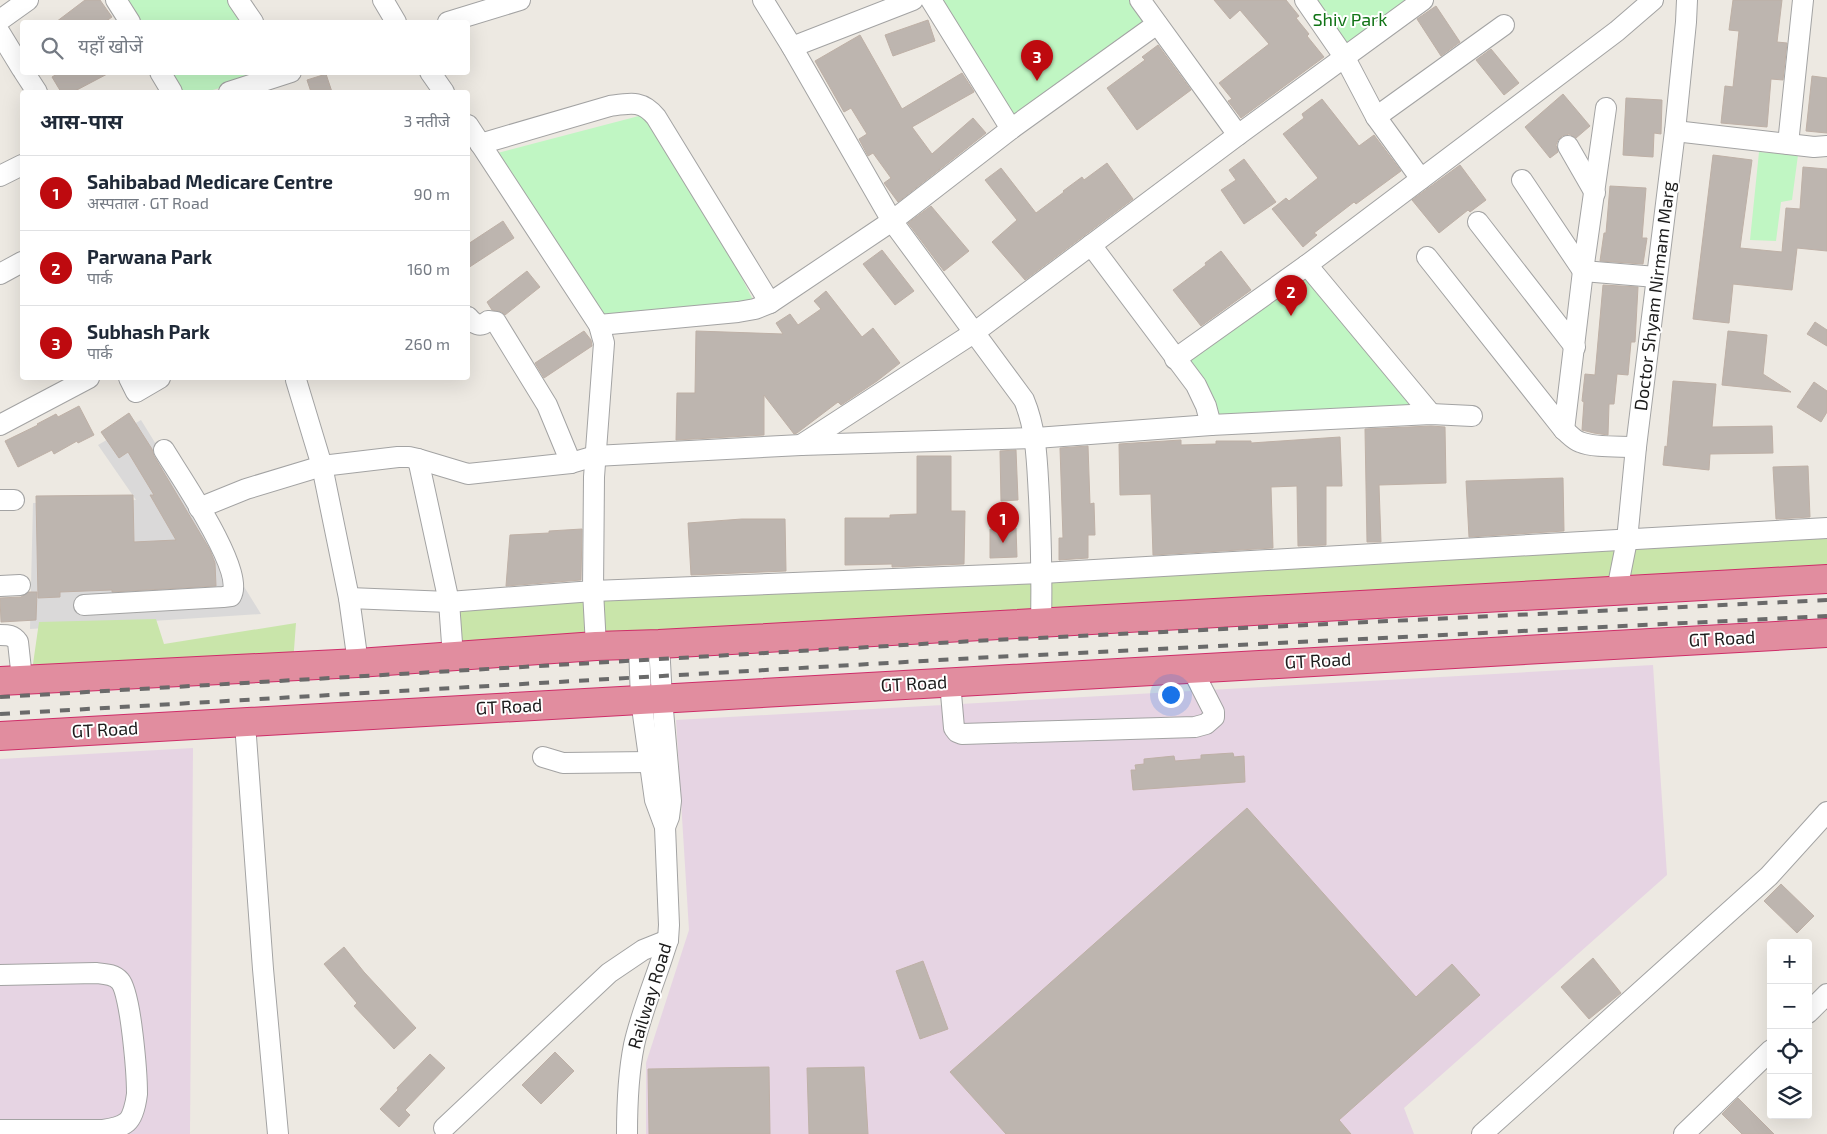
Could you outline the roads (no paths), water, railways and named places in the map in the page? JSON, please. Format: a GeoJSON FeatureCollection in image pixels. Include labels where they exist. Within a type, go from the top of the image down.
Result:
{"type":"FeatureCollection","features":[{"type":"Feature","properties":{"kind":"highway"},"geometry":{"type":"LineString","coordinates":[[11,680],[358,663],[596,646],[649,645],[1827,579]]}},
{"type":"Feature","properties":{"kind":"highway","name":"GT Road"},"geometry":{"type":"LineString","coordinates":[[0,736],[1827,633]]}},
{"type":"Feature","properties":{"kind":"street"},"geometry":{"type":"LineString","coordinates":[[0,20],[28,0]]}},
{"type":"Feature","properties":{"kind":"street"},"geometry":{"type":"LineString","coordinates":[[116,0],[129,20]]}},
{"type":"Feature","properties":{"kind":"street"},"geometry":{"type":"LineString","coordinates":[[238,0],[252,20]]}},
{"type":"Feature","properties":{"kind":"street"},"geometry":{"type":"LineString","coordinates":[[383,0],[395,20]]}},
{"type":"Feature","properties":{"kind":"street"},"geometry":{"type":"LineString","coordinates":[[455,20],[520,0]]}},
{"type":"Feature","properties":{"kind":"street"},"geometry":{"type":"LineString","coordinates":[[763,0],[892,221],[1024,400],[1036,438],[1042,573],[1041,623]]}},
{"type":"Feature","properties":{"kind":"street"},"geometry":{"type":"LineString","coordinates":[[792,47],[913,0]]}},
{"type":"Feature","properties":{"kind":"street"},"geometry":{"type":"LineString","coordinates":[[931,0],[1011,130]]}},
{"type":"Feature","properties":{"kind":"street"},"geometry":{"type":"LineString","coordinates":[[1140,0],[1238,135]]}},
{"type":"Feature","properties":{"kind":"street"},"geometry":{"type":"LineString","coordinates":[[1305,0],[1345,58],[1376,117],[1421,178]]}},
{"type":"Feature","properties":{"kind":"street"},"geometry":{"type":"LineString","coordinates":[[801,445],[975,332],[1238,135],[1423,0]]}},
{"type":"Feature","properties":{"kind":"street"},"geometry":{"type":"LineString","coordinates":[[1175,358],[1307,265],[1617,31],[1653,0]]}},
{"type":"Feature","properties":{"kind":"street","name":"Doctor Shyam Nirmam Marg"},"geometry":{"type":"LineString","coordinates":[[1617,590],[1627,540],[1636,447],[1675,131],[1687,0]]}},
{"type":"Feature","properties":{"kind":"street"},"geometry":{"type":"LineString","coordinates":[[1788,144],[1803,0]]}},
{"type":"Feature","properties":{"kind":"street"},"geometry":{"type":"LineString","coordinates":[[599,324],[738,312],[770,303],[892,221],[1011,130],[1157,24]]}},
{"type":"Feature","properties":{"kind":"street"},"geometry":{"type":"LineString","coordinates":[[1376,117],[1504,25]]}},
{"type":"Feature","properties":{"kind":"street"},"geometry":{"type":"LineString","coordinates":[[0,33],[20,65]]}},
{"type":"Feature","properties":{"kind":"street"},"geometry":{"type":"LineString","coordinates":[[26,75],[36,90]]}},
{"type":"Feature","properties":{"kind":"street"},"geometry":{"type":"LineString","coordinates":[[162,75],[171,90]]}},
{"type":"Feature","properties":{"kind":"street"},"geometry":{"type":"LineString","coordinates":[[235,90],[282,75]]}},
{"type":"Feature","properties":{"kind":"street"},"geometry":{"type":"LineString","coordinates":[[432,75],[443,90]]}},
{"type":"Feature","properties":{"kind":"street"},"geometry":{"type":"LineString","coordinates":[[480,144],[610,106],[640,104],[649,108],[662,126],[770,303]]}},
{"type":"Feature","properties":{"kind":"street"},"geometry":{"type":"LineString","coordinates":[[1564,430],[1583,271],[1606,108]]}},
{"type":"Feature","properties":{"kind":"street"},"geometry":{"type":"LineString","coordinates":[[470,128],[599,324],[604,343],[594,476],[596,646]]}},
{"type":"Feature","properties":{"kind":"street"},"geometry":{"type":"LineString","coordinates":[[1675,131],[1814,147],[1827,146]]}},
{"type":"Feature","properties":{"kind":"street"},"geometry":{"type":"LineString","coordinates":[[1568,146],[1595,193]]}},
{"type":"Feature","properties":{"kind":"street"},"geometry":{"type":"LineString","coordinates":[[0,176],[20,166]]}},
{"type":"Feature","properties":{"kind":"street"},"geometry":{"type":"LineString","coordinates":[[1522,180],[1583,271]]}},
{"type":"Feature","properties":{"kind":"street"},"geometry":{"type":"LineString","coordinates":[[1478,222],[1575,348]]}},
{"type":"Feature","properties":{"kind":"street"},"geometry":{"type":"LineString","coordinates":[[1092,245],[1196,386],[1206,406],[1211,425]]}},
{"type":"Feature","properties":{"kind":"street"},"geometry":{"type":"LineString","coordinates":[[1427,258],[1564,430],[1585,444],[1636,447]]}},
{"type":"Feature","properties":{"kind":"street"},"geometry":{"type":"LineString","coordinates":[[1307,265],[1431,414]]}},
{"type":"Feature","properties":{"kind":"street"},"geometry":{"type":"LineString","coordinates":[[0,274],[20,266]]}},
{"type":"Feature","properties":{"kind":"street"},"geometry":{"type":"LineString","coordinates":[[1583,271],[1656,277]]}},
{"type":"Feature","properties":{"kind":"street"},"geometry":{"type":"LineString","coordinates":[[470,319],[476,324],[481,325],[488,320],[496,322],[547,405],[571,463]]}},
{"type":"Feature","properties":{"kind":"street"},"geometry":{"type":"LineString","coordinates":[[0,425],[83,380]]}},
{"type":"Feature","properties":{"kind":"street"},"geometry":{"type":"LineString","coordinates":[[130,380],[136,392],[157,380]]}},
{"type":"Feature","properties":{"kind":"street"},"geometry":{"type":"LineString","coordinates":[[296,380],[322,466],[349,598],[358,663]]}},
{"type":"Feature","properties":{"kind":"street"},"geometry":{"type":"LineString","coordinates":[[199,508],[246,489],[322,466],[398,457],[418,459],[468,474],[571,463],[595,456],[801,445],[1036,438],[1211,425],[1431,414],[1472,416]]}},
{"type":"Feature","properties":{"kind":"street"},"geometry":{"type":"LineString","coordinates":[[84,605],[231,596],[234,591],[234,583],[221,544],[164,450]]}},
{"type":"Feature","properties":{"kind":"street"},"geometry":{"type":"LineString","coordinates":[[418,459],[449,602],[452,656]]}},
{"type":"Feature","properties":{"kind":"street"},"geometry":{"type":"LineString","coordinates":[[349,598],[449,602],[594,591],[1042,573],[1827,528]]}},
{"type":"Feature","properties":{"kind":"street"},"geometry":{"type":"LineString","coordinates":[[0,586],[20,585]]}},
{"type":"Feature","properties":{"kind":"street"},"geometry":{"type":"LineString","coordinates":[[0,635],[10,635],[15,637],[18,642],[11,680]]}},
{"type":"Feature","properties":{"kind":"street","name":"Railway Road"},"geometry":{"type":"LineString","coordinates":[[628,1134],[627,1104],[634,1043],[668,940],[669,925],[665,827],[656,800],[650,762],[651,700],[649,645]]}},
{"type":"Feature","properties":{"kind":"street"},"geometry":{"type":"LineString","coordinates":[[950,682],[954,728],[962,734],[1195,727],[1206,724],[1214,717],[1214,712],[1192,669]]}},
{"type":"Feature","properties":{"kind":"street","name":"Railway Road"},"geometry":{"type":"LineString","coordinates":[[651,700],[671,801],[665,827]]}},
{"type":"Feature","properties":{"kind":"street"},"geometry":{"type":"LineString","coordinates":[[245,722],[263,969],[278,1134]]}},
{"type":"Feature","properties":{"kind":"street"},"geometry":{"type":"LineString","coordinates":[[543,757],[563,764],[650,762]]}},
{"type":"Feature","properties":{"kind":"street"},"geometry":{"type":"LineString","coordinates":[[1482,1134],[1769,876],[1827,812]]}},
{"type":"Feature","properties":{"kind":"street"},"geometry":{"type":"LineString","coordinates":[[444,1128],[609,973],[643,950],[668,940]]}},
{"type":"Feature","properties":{"kind":"street"},"geometry":{"type":"LineString","coordinates":[[0,975],[96,973],[110,974],[121,981],[126,993],[132,1024],[137,1095],[128,1122],[116,1128],[102,1130],[0,1130]]}},
{"type":"Feature","properties":{"kind":"street"},"geometry":{"type":"LineString","coordinates":[[1812,1009],[1827,994]]}},
{"type":"Feature","properties":{"kind":"street"},"geometry":{"type":"LineString","coordinates":[[1684,1134],[1767,1054]]}},
{"type":"Feature","properties":{"kind":"railway"},"geometry":{"type":"LineString","coordinates":[[0,697],[974,641],[1827,600]]}},
{"type":"Feature","properties":{"kind":"railway"},"geometry":{"type":"LineString","coordinates":[[0,714],[975,658],[1827,616]]}},
{"type":"Feature","properties":{"kind":"place","name":"Subhash Park"},"geometry":{"type":"Point","coordinates":[1037,81]}},
{"type":"Feature","properties":{"kind":"place","name":"Parwana Park"},"geometry":{"type":"Point","coordinates":[1291,316]}},
{"type":"Feature","properties":{"kind":"place","name":"Sahibabad Medicare Centre"},"geometry":{"type":"Point","coordinates":[1003,543]}},
{"type":"Feature","properties":{"kind":"park label","name":"Shiv Park"},"geometry":{"type":"Point","coordinates":[1350,20]}}]}
